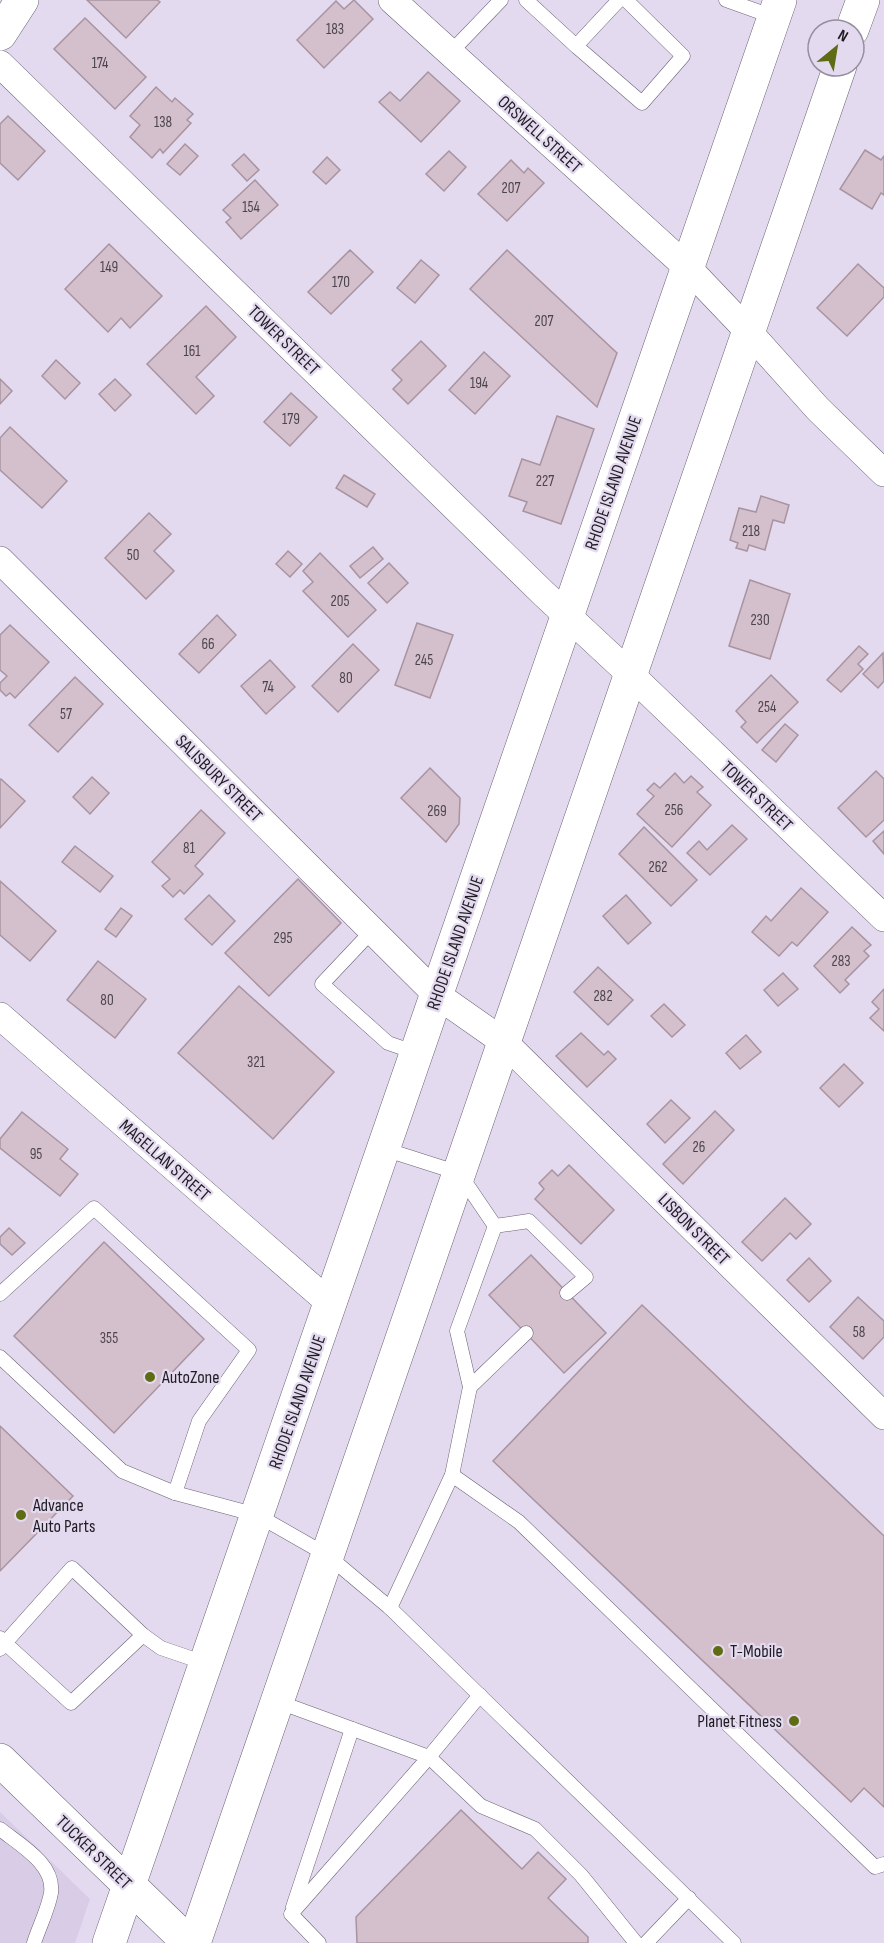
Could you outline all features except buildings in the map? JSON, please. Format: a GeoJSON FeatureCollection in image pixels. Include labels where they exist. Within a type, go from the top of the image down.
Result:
{"type":"FeatureCollection","features":[{"type":"Feature","properties":{"kind":"main road"},"geometry":{"type":"LineString","coordinates":[[0,34],[22,0]]}},
{"type":"Feature","properties":{"kind":"main road"},"geometry":{"type":"LineString","coordinates":[[856,18],[862,0]]}},
{"type":"Feature","properties":{"kind":"main road","name":"RHODE ISLAND AVENUE"},"geometry":{"type":"LineString","coordinates":[[109,1943],[777,9]]}},
{"type":"Feature","properties":{"kind":"main road"},"geometry":{"type":"LineString","coordinates":[[194,1943],[836,78]]}},
{"type":"Feature","properties":{"kind":"main road","name":"TUCKER STREET"},"geometry":{"type":"LineString","coordinates":[[0,1760],[189,1943]]}},
{"type":"Feature","properties":{"kind":"street","name":"ORSWELL STREET"},"geometry":{"type":"LineString","coordinates":[[392,0],[688,268],[748,331]]}},
{"type":"Feature","properties":{"kind":"street","name":"TOWER STREET"},"geometry":{"type":"LineString","coordinates":[[0,64],[567,616],[884,918]]}},
{"type":"Feature","properties":{"kind":"street"},"geometry":{"type":"LineString","coordinates":[[748,331],[818,409],[884,473]]}},
{"type":"Feature","properties":{"kind":"street","name":"SALISBURY STREET"},"geometry":{"type":"LineString","coordinates":[[0,560],[437,995]]}},
{"type":"Feature","properties":{"kind":"street","name":"LISBON STREET"},"geometry":{"type":"LineString","coordinates":[[437,995],[504,1042],[884,1416]]}},
{"type":"Feature","properties":{"kind":"street","name":"MAGELLAN STREET"},"geometry":{"type":"LineString","coordinates":[[0,1016],[331,1304]]}},
{"type":"Feature","properties":{"kind":"lane"},"geometry":{"type":"LineString","coordinates":[[450,53],[501,0]]}},
{"type":"Feature","properties":{"kind":"lane"},"geometry":{"type":"LineString","coordinates":[[526,0],[642,103],[683,56],[626,0]]}},
{"type":"Feature","properties":{"kind":"lane"},"geometry":{"type":"LineString","coordinates":[[576,46],[619,0]]}},
{"type":"Feature","properties":{"kind":"lane"},"geometry":{"type":"LineString","coordinates":[[726,0],[777,9]]}},
{"type":"Feature","properties":{"kind":"lane"},"geometry":{"type":"LineString","coordinates":[[372,931],[322,984],[387,1043],[417,1053]]}},
{"type":"Feature","properties":{"kind":"lane"},"geometry":{"type":"LineString","coordinates":[[384,1149],[459,1173],[495,1226]]}},
{"type":"Feature","properties":{"kind":"lane"},"geometry":{"type":"LineString","coordinates":[[0,1294],[94,1208],[249,1350],[199,1421],[175,1493]]}},
{"type":"Feature","properties":{"kind":"lane"},"geometry":{"type":"LineString","coordinates":[[495,1226],[530,1221],[586,1277],[567,1293]]}},
{"type":"Feature","properties":{"kind":"lane"},"geometry":{"type":"LineString","coordinates":[[390,1608],[452,1475],[470,1387],[457,1331],[495,1226]]}},
{"type":"Feature","properties":{"kind":"lane"},"geometry":{"type":"LineString","coordinates":[[470,1387],[526,1333]]}},
{"type":"Feature","properties":{"kind":"lane"},"geometry":{"type":"LineString","coordinates":[[0,1356],[122,1471],[175,1493],[257,1515],[327,1555],[390,1608],[734,1943]]}},
{"type":"Feature","properties":{"kind":"lane"},"geometry":{"type":"LineString","coordinates":[[452,1475],[519,1522],[875,1867],[884,1864]]}},
{"type":"Feature","properties":{"kind":"lane"},"geometry":{"type":"LineString","coordinates":[[143,1635],[71,1703],[2,1643],[72,1568],[143,1635],[162,1648],[207,1664]]}},
{"type":"Feature","properties":{"kind":"lane"},"geometry":{"type":"LineString","coordinates":[[291,1914],[429,1757],[480,1695]]}},
{"type":"Feature","properties":{"kind":"lane"},"geometry":{"type":"LineString","coordinates":[[276,1701],[429,1757],[481,1806],[535,1829],[581,1875],[636,1943]]}},
{"type":"Feature","properties":{"kind":"lane"},"geometry":{"type":"LineString","coordinates":[[291,1914],[352,1729]]}},
{"type":"Feature","properties":{"kind":"lane"},"geometry":{"type":"LineString","coordinates":[[0,1829],[41,1863],[51,1885],[50,1896],[34,1943]]}},
{"type":"Feature","properties":{"kind":"lane"},"geometry":{"type":"LineString","coordinates":[[646,1943],[689,1898]]}},
{"type":"Feature","properties":{"kind":"lane"},"geometry":{"type":"LineString","coordinates":[[291,1914],[319,1943]]}},
{"type":"Feature","properties":{"kind":"shaded area"},"geometry":{"type":"Polygon","coordinates":[[[0,1812],[90,1899],[75,1943],[0,1943],[0,1812]]]}},
{"type":"Feature","properties":{"kind":"place","name":"AutoZone"},"geometry":{"type":"Point","coordinates":[150,1377]}},
{"type":"Feature","properties":{"kind":"place","name":"Advance Auto Parts"},"geometry":{"type":"Point","coordinates":[21,1515]}},
{"type":"Feature","properties":{"kind":"place","name":"T-Mobile"},"geometry":{"type":"Point","coordinates":[718,1651]}},
{"type":"Feature","properties":{"kind":"place","name":"Planet Fitness"},"geometry":{"type":"Point","coordinates":[794,1721]}}]}
